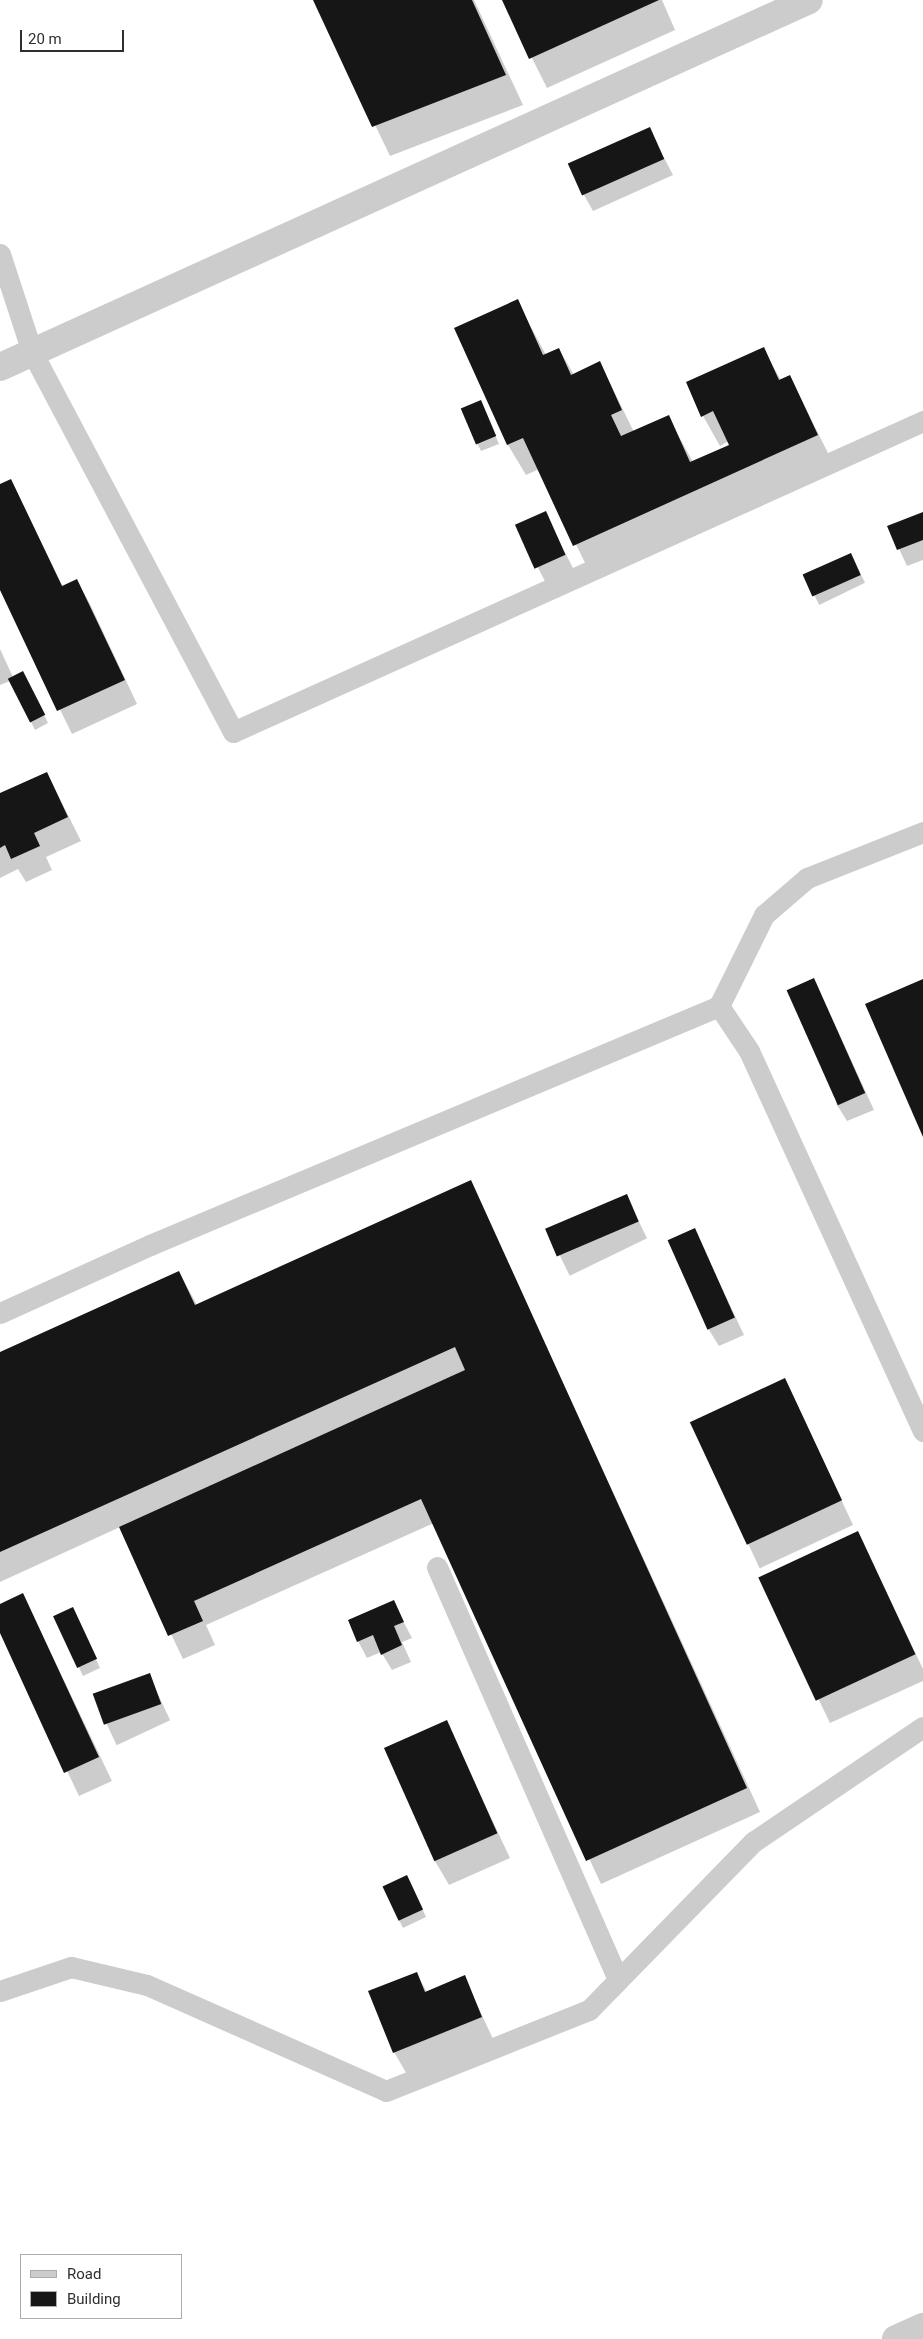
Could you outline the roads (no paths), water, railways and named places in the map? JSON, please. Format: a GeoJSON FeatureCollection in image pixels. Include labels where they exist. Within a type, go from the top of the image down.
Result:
{"type":"FeatureCollection","features":[{"type":"Feature","properties":{"kind":"street"},"geometry":{"type":"LineString","coordinates":[[0,367],[809,0]]}},
{"type":"Feature","properties":{"kind":"street"},"geometry":{"type":"LineString","coordinates":[[896,2339],[923,2327]]}},
{"type":"Feature","properties":{"kind":"lane"},"geometry":{"type":"LineString","coordinates":[[0,254],[32,352],[233,732],[923,421]]}},
{"type":"Feature","properties":{"kind":"lane"},"geometry":{"type":"LineString","coordinates":[[0,1313],[719,1006],[764,915],[800,884],[923,832]]}},
{"type":"Feature","properties":{"kind":"lane"},"geometry":{"type":"LineString","coordinates":[[719,1006],[749,1051],[923,1431]]}},
{"type":"Feature","properties":{"kind":"lane"},"geometry":{"type":"LineString","coordinates":[[437,1567],[618,1980]]}},
{"type":"Feature","properties":{"kind":"lane"},"geometry":{"type":"LineString","coordinates":[[0,1991],[71,1967],[147,1985],[386,2091],[589,2010],[753,1842],[923,1727]]}}]}
